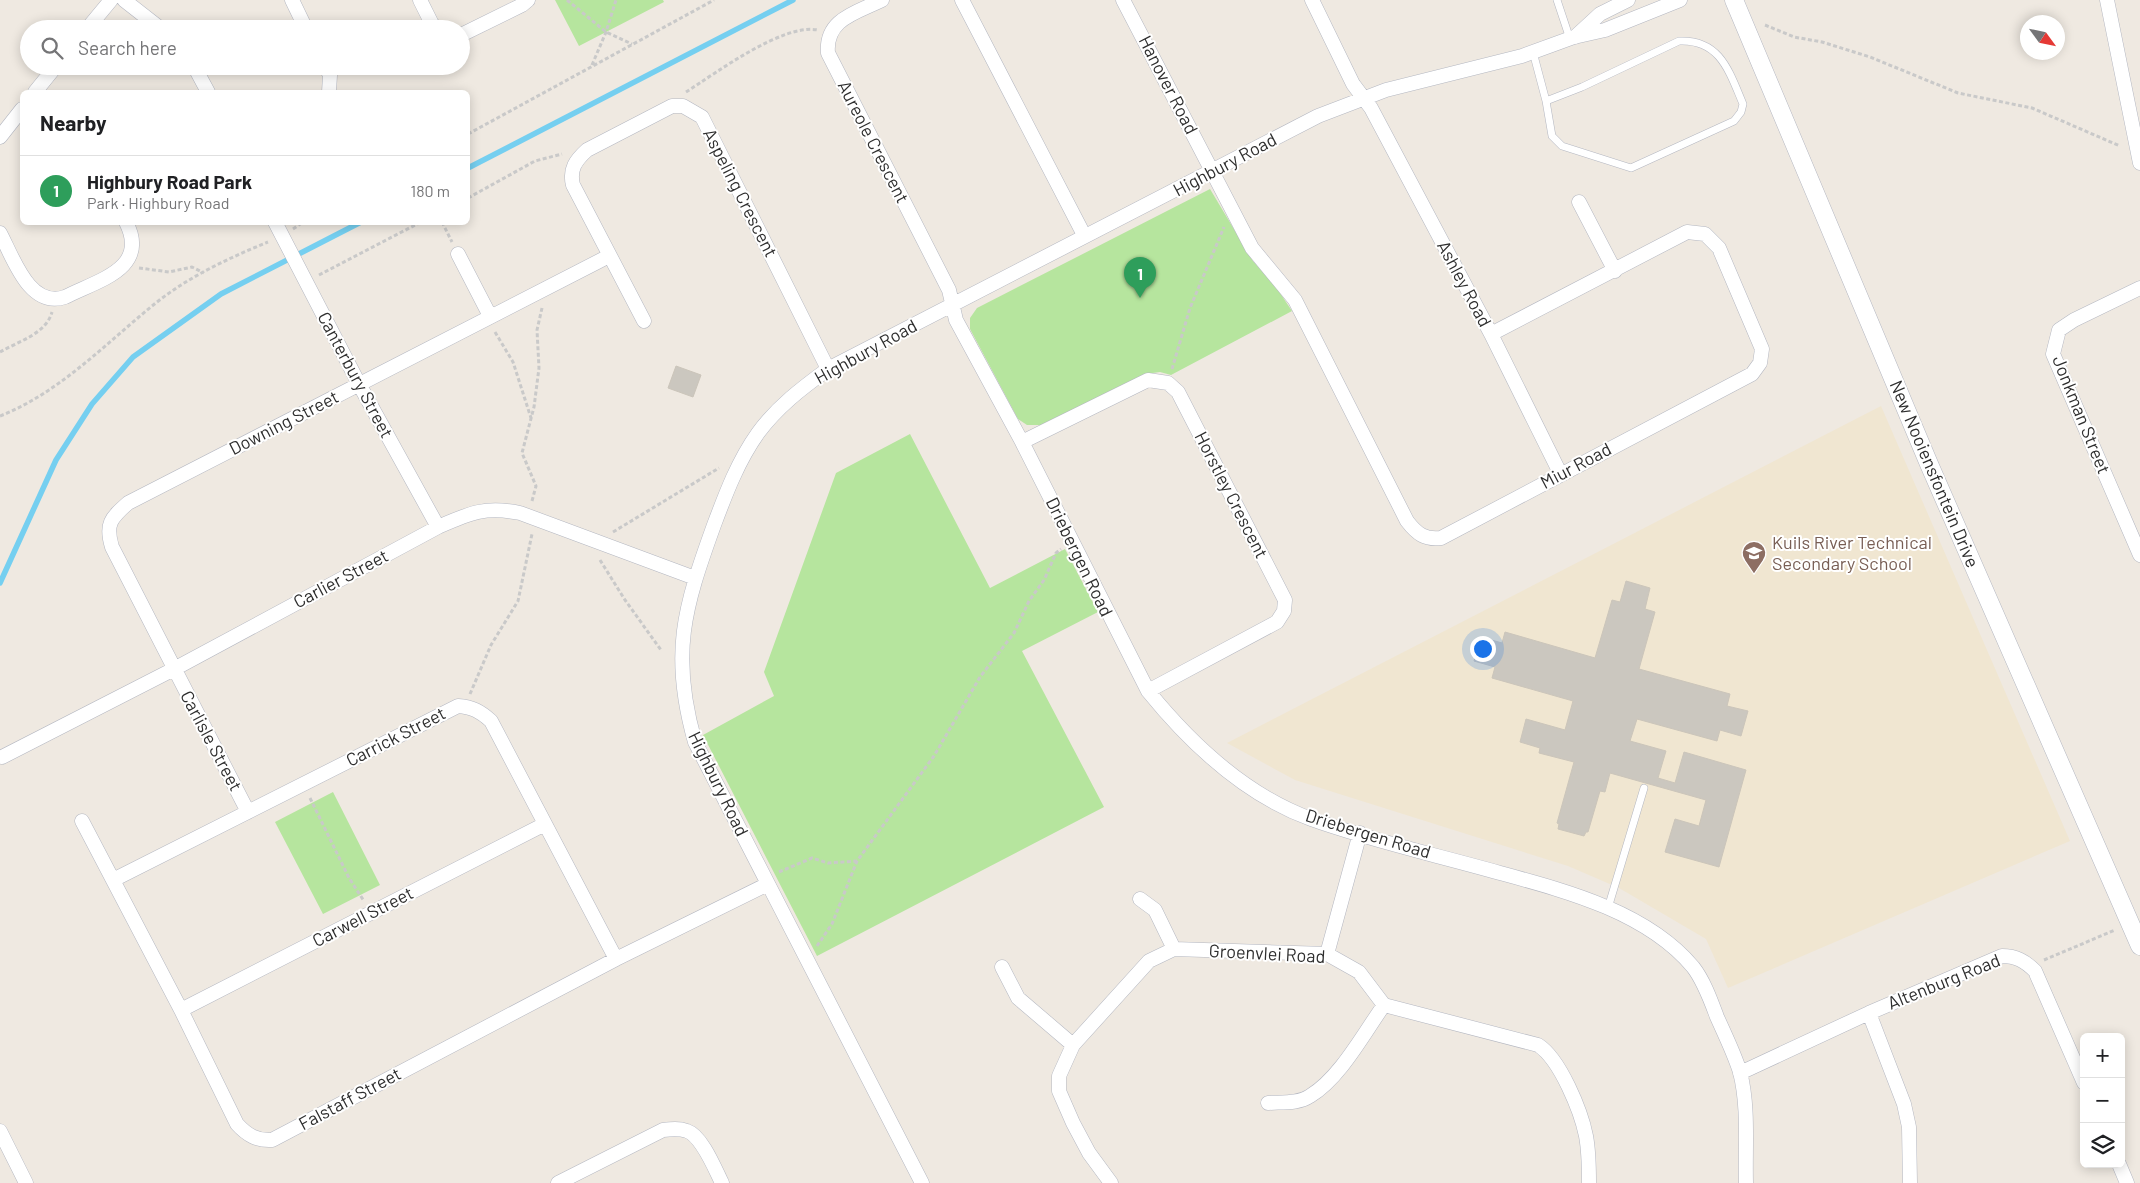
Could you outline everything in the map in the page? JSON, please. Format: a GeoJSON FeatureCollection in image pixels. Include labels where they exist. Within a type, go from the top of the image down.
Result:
{"type":"FeatureCollection","features":[{"type":"Feature","properties":{"kind":"street"},"geometry":{"type":"LineString","coordinates":[[94,20],[111,0]]}},
{"type":"Feature","properties":{"kind":"street"},"geometry":{"type":"LineString","coordinates":[[124,0],[150,20]]}},
{"type":"Feature","properties":{"kind":"street"},"geometry":{"type":"LineString","coordinates":[[292,0],[302,20]]}},
{"type":"Feature","properties":{"kind":"street"},"geometry":{"type":"LineString","coordinates":[[420,0],[430,20]]}},
{"type":"Feature","properties":{"kind":"street"},"geometry":{"type":"LineString","coordinates":[[470,31],[522,6],[528,0]]}},
{"type":"Feature","properties":{"kind":"street"},"geometry":{"type":"LineString","coordinates":[[830,32],[835,24],[882,0]]}},
{"type":"Feature","properties":{"kind":"street"},"geometry":{"type":"LineString","coordinates":[[962,0],[1084,236]]}},
{"type":"Feature","properties":{"kind":"street","name":"Hanover Road"},"geometry":{"type":"LineString","coordinates":[[1123,0],[1212,171]]}},
{"type":"Feature","properties":{"kind":"street","name":"Ashley Road"},"geometry":{"type":"LineString","coordinates":[[1312,0],[1353,84],[1371,108],[1491,334],[1560,473]]}},
{"type":"Feature","properties":{"kind":"street","name":"Highbury Road"},"geometry":{"type":"LineString","coordinates":[[1572,38],[1600,14],[1628,0]]}},
{"type":"Feature","properties":{"kind":"street","name":"Highbury Road"},"geometry":{"type":"LineString","coordinates":[[922,1183],[694,742],[686,710],[681,674],[681,646],[695,578],[729,486],[745,454],[776,413],[802,389],[828,369],[1318,116],[1363,98],[1533,52],[1572,38],[1605,30],[1680,0]]}},
{"type":"Feature","properties":{"kind":"street","name":"New Nooiensfontein Drive"},"geometry":{"type":"LineString","coordinates":[[1734,0],[1929,464],[2140,946]]}},
{"type":"Feature","properties":{"kind":"street"},"geometry":{"type":"LineString","coordinates":[[2107,0],[2140,163]]}},
{"type":"Feature","properties":{"kind":"street","name":"Aureole Crescent"},"geometry":{"type":"LineString","coordinates":[[830,32],[827,43],[832,63],[949,290],[953,306]]}},
{"type":"Feature","properties":{"kind":"street"},"geometry":{"type":"LineString","coordinates":[[37,90],[49,75]]}},
{"type":"Feature","properties":{"kind":"street"},"geometry":{"type":"LineString","coordinates":[[199,75],[207,90]]}},
{"type":"Feature","properties":{"kind":"street"},"geometry":{"type":"LineString","coordinates":[[329,90],[330,75]]}},
{"type":"Feature","properties":{"kind":"street"},"geometry":{"type":"LineString","coordinates":[[644,321],[573,185],[572,171],[577,159],[587,150],[672,106]]}},
{"type":"Feature","properties":{"kind":"street","name":"Aspeling Crescent"},"geometry":{"type":"LineString","coordinates":[[672,106],[683,106],[702,117],[828,369]]}},
{"type":"Feature","properties":{"kind":"street"},"geometry":{"type":"LineString","coordinates":[[0,137],[20,112]]}},
{"type":"Feature","properties":{"kind":"street","name":"Miur Road"},"geometry":{"type":"LineString","coordinates":[[1212,171],[1252,248],[1295,300],[1407,521],[1416,533],[1431,539],[1441,538],[1560,473],[1752,374],[1760,363],[1762,349],[1719,248],[1705,234],[1687,232],[1491,334]]}},
{"type":"Feature","properties":{"kind":"street"},"geometry":{"type":"LineString","coordinates":[[1579,202],[1615,271]]}},
{"type":"Feature","properties":{"kind":"street"},"geometry":{"type":"LineString","coordinates":[[0,233],[29,286],[40,296],[55,299],[66,297],[106,277],[128,262],[133,250],[133,242],[127,225]]}},
{"type":"Feature","properties":{"kind":"street","name":"Canterbury Street"},"geometry":{"type":"LineString","coordinates":[[277,225],[359,384],[438,527]]}},
{"type":"Feature","properties":{"kind":"street"},"geometry":{"type":"LineString","coordinates":[[458,254],[490,316]]}},
{"type":"Feature","properties":{"kind":"street","name":"Downing Street"},"geometry":{"type":"LineString","coordinates":[[174,669],[112,547],[108,533],[110,523],[128,503],[610,256]]}},
{"type":"Feature","properties":{"kind":"street","name":"Jonkman Street"},"geometry":{"type":"LineString","coordinates":[[2140,288],[2074,320],[2059,330],[2053,354],[2140,555]]}},
{"type":"Feature","properties":{"kind":"street","name":"Driebergen Road"},"geometry":{"type":"LineString","coordinates":[[953,306],[956,320],[1022,442],[1148,691],[1172,720],[1205,753],[1266,797],[1310,818],[1575,894],[1608,908],[1651,932],[1674,948],[1694,968],[1711,1001],[1740,1073],[1745,1117],[1746,1183]]}},
{"type":"Feature","properties":{"kind":"street"},"geometry":{"type":"LineString","coordinates":[[1022,442],[1148,380],[1168,383]]}},
{"type":"Feature","properties":{"kind":"street","name":"Horstley Crescent"},"geometry":{"type":"LineString","coordinates":[[1148,691],[1277,622],[1284,611],[1285,605],[1285,600],[1178,392],[1168,383]]}},
{"type":"Feature","properties":{"kind":"street","name":"Carlier Street"},"geometry":{"type":"LineString","coordinates":[[2,757],[174,669],[438,527],[474,511],[498,509],[520,513],[695,578]]}},
{"type":"Feature","properties":{"kind":"street","name":"Carlisle Street"},"geometry":{"type":"LineString","coordinates":[[174,669],[248,812]]}},
{"type":"Feature","properties":{"kind":"street","name":"Carrick Street"},"geometry":{"type":"LineString","coordinates":[[113,880],[458,706],[467,706],[476,709],[491,721],[616,959]]}},
{"type":"Feature","properties":{"kind":"street","name":"Falstaff Street"},"geometry":{"type":"LineString","coordinates":[[82,820],[181,1010],[237,1124],[246,1134],[255,1138],[272,1140],[766,880]]}},
{"type":"Feature","properties":{"kind":"street","name":"Carwell Street"},"geometry":{"type":"LineString","coordinates":[[181,1010],[545,824]]}},
{"type":"Feature","properties":{"kind":"street"},"geometry":{"type":"LineString","coordinates":[[1328,954],[1360,833]]}},
{"type":"Feature","properties":{"kind":"street"},"geometry":{"type":"LineString","coordinates":[[1140,899],[1155,910],[1174,949]]}},
{"type":"Feature","properties":{"kind":"street","name":"Groenvlei Road"},"geometry":{"type":"LineString","coordinates":[[1112,1183],[1089,1153],[1059,1091],[1059,1076],[1073,1045],[1148,961],[1174,949],[1328,954],[1359,972],[1384,1005]]}},
{"type":"Feature","properties":{"kind":"street","name":"Altenburg Road"},"geometry":{"type":"LineString","coordinates":[[1740,1073],[1868,1013],[2002,956],[2011,956],[2028,964],[2035,971],[2082,1078]]}},
{"type":"Feature","properties":{"kind":"street"},"geometry":{"type":"LineString","coordinates":[[1002,967],[1018,998],[1073,1045]]}},
{"type":"Feature","properties":{"kind":"street"},"geometry":{"type":"LineString","coordinates":[[1268,1103],[1296,1102],[1310,1097],[1336,1072],[1384,1005],[1524,1040],[1548,1051],[1558,1067],[1580,1116],[1586,1136],[1589,1183]]}},
{"type":"Feature","properties":{"kind":"street"},"geometry":{"type":"LineString","coordinates":[[1868,1013],[1904,1104],[1909,1127],[1910,1183]]}},
{"type":"Feature","properties":{"kind":"street"},"geometry":{"type":"LineString","coordinates":[[558,1183],[663,1130],[677,1129],[689,1131],[699,1141],[722,1183]]}},
{"type":"Feature","properties":{"kind":"street"},"geometry":{"type":"LineString","coordinates":[[0,1131],[26,1183]]}},
{"type":"Feature","properties":{"kind":"street"},"geometry":{"type":"LineString","coordinates":[[2121,1168],[2127,1183]]}},
{"type":"Feature","properties":{"kind":"lane"},"geometry":{"type":"LineString","coordinates":[[1557,0],[1572,38]]}},
{"type":"Feature","properties":{"kind":"lane"},"geometry":{"type":"LineString","coordinates":[[1533,52],[1546,101],[1552,136],[1562,146],[1631,168],[1734,121],[1741,112],[1743,104],[1716,52],[1706,44],[1686,41],[1679,42],[1582,87],[1546,101]]}},
{"type":"Feature","properties":{"kind":"lane"},"geometry":{"type":"LineString","coordinates":[[1608,908],[1644,788]]}},
{"type":"Feature","properties":{"kind":"path"},"geometry":{"type":"LineString","coordinates":[[567,0],[606,32],[632,44]]}},
{"type":"Feature","properties":{"kind":"path"},"geometry":{"type":"LineString","coordinates":[[592,65],[606,32],[616,0]]}},
{"type":"Feature","properties":{"kind":"path"},"geometry":{"type":"LineString","coordinates":[[470,133],[714,0]]}},
{"type":"Feature","properties":{"kind":"path"},"geometry":{"type":"LineString","coordinates":[[1766,26],[1794,37],[1822,42],[1870,57],[1958,93],[2032,108],[2120,146]]}},
{"type":"Feature","properties":{"kind":"path"},"geometry":{"type":"LineString","coordinates":[[672,106],[680,95],[776,38],[809,28],[830,32]]}},
{"type":"Feature","properties":{"kind":"path"},"geometry":{"type":"LineString","coordinates":[[470,197],[535,161],[563,154],[577,159]]}},
{"type":"Feature","properties":{"kind":"path"},"geometry":{"type":"LineString","coordinates":[[1168,383],[1190,308],[1220,232],[1233,211]]}},
{"type":"Feature","properties":{"kind":"path"},"geometry":{"type":"LineString","coordinates":[[0,416],[25,406],[89,360],[158,301],[225,260],[285,241],[300,225]]}},
{"type":"Feature","properties":{"kind":"path"},"geometry":{"type":"LineString","coordinates":[[306,282],[415,225]]}},
{"type":"Feature","properties":{"kind":"path"},"geometry":{"type":"LineString","coordinates":[[444,225],[458,254]]}},
{"type":"Feature","properties":{"kind":"path"},"geometry":{"type":"LineString","coordinates":[[128,262],[144,270],[169,272],[192,267],[204,273]]}},
{"type":"Feature","properties":{"kind":"path"},"geometry":{"type":"LineString","coordinates":[[0,352],[35,334],[49,321],[55,299]]}},
{"type":"Feature","properties":{"kind":"path"},"geometry":{"type":"LineString","coordinates":[[490,316],[494,330],[512,362],[531,418]]}},
{"type":"Feature","properties":{"kind":"path"},"geometry":{"type":"LineString","coordinates":[[661,650],[625,600],[597,555],[598,542],[720,468]]}},
{"type":"Feature","properties":{"kind":"path"},"geometry":{"type":"LineString","coordinates":[[808,961],[832,924],[857,861],[934,756],[980,677],[1014,633],[1029,601],[1044,580],[1056,553],[1072,542]]}},
{"type":"Feature","properties":{"kind":"path"},"geometry":{"type":"LineString","coordinates":[[305,783],[349,878],[371,913]]}},
{"type":"Feature","properties":{"kind":"path"},"geometry":{"type":"LineString","coordinates":[[766,880],[812,858],[828,863],[857,861]]}},
{"type":"Feature","properties":{"kind":"path"},"geometry":{"type":"LineString","coordinates":[[2041,961],[2114,930]]}},
{"type":"Feature","properties":{"kind":"shaded area","name":"Kuils River Technical Secondary School"},"geometry":{"type":"Polygon","coordinates":[[[1881,406],[2070,841],[1728,988],[1706,939],[1619,888],[1568,866],[1295,780],[1227,743],[1881,406]]]}},
{"type":"Feature","properties":{"kind":"green space"},"geometry":{"type":"Polygon","coordinates":[[[555,0],[663,0],[664,2],[579,46],[555,0]]]}},
{"type":"Feature","properties":{"kind":"green space"},"geometry":{"type":"Polygon","coordinates":[[[1210,189],[1253,261],[1276,287],[1292,311],[1171,375],[1160,372],[1145,374],[1044,425],[1027,425],[1018,419],[970,329],[970,318],[977,308],[1210,189]]]}},
{"type":"Feature","properties":{"kind":"green space"},"geometry":{"type":"Polygon","coordinates":[[[910,434],[990,588],[1065,549],[1098,612],[1022,651],[1104,807],[817,956],[703,735],[774,696],[764,672],[836,473],[910,434]]]}},
{"type":"Feature","properties":{"kind":"green space"},"geometry":{"type":"Polygon","coordinates":[[[333,792],[380,885],[323,914],[275,822],[333,792]]]}},
{"type":"Feature","properties":{"kind":"building"},"geometry":{"type":"Polygon","coordinates":[[[676,366],[701,375],[693,397],[668,388],[676,366]]]}},
{"type":"Feature","properties":{"kind":"building"},"geometry":{"type":"Polygon","coordinates":[[[1626,581],[1650,588],[1645,609],[1655,612],[1639,669],[1730,694],[1727,706],[1748,711],[1741,736],[1720,730],[1717,741],[1637,719],[1630,741],[1666,751],[1658,778],[1675,783],[1684,752],[1746,770],[1719,867],[1665,852],[1675,819],[1699,826],[1706,800],[1610,773],[1605,792],[1600,791],[1588,832],[1584,836],[1558,829],[1559,824],[1557,823],[1574,762],[1539,753],[1540,748],[1520,742],[1526,719],[1565,730],[1573,701],[1492,678],[1495,667],[1474,661],[1481,637],[1502,643],[1505,632],[1595,658],[1612,600],[1620,602],[1626,581]]]}},
{"type":"Feature","properties":{"kind":"waterway"},"geometry":{"type":"LineString","coordinates":[[470,167],[793,0]]}},
{"type":"Feature","properties":{"kind":"waterway"},"geometry":{"type":"LineString","coordinates":[[0,583],[56,460],[92,404],[133,357],[221,294],[355,225]]}},
{"type":"Feature","properties":{"kind":"place","name":"Highbury Road Park"},"geometry":{"type":"Point","coordinates":[1140,298]}},
{"type":"Feature","properties":{"kind":"place","name":"Kuils River Technical Secondary School"},"geometry":{"type":"Point","coordinates":[1754,574]}}]}
